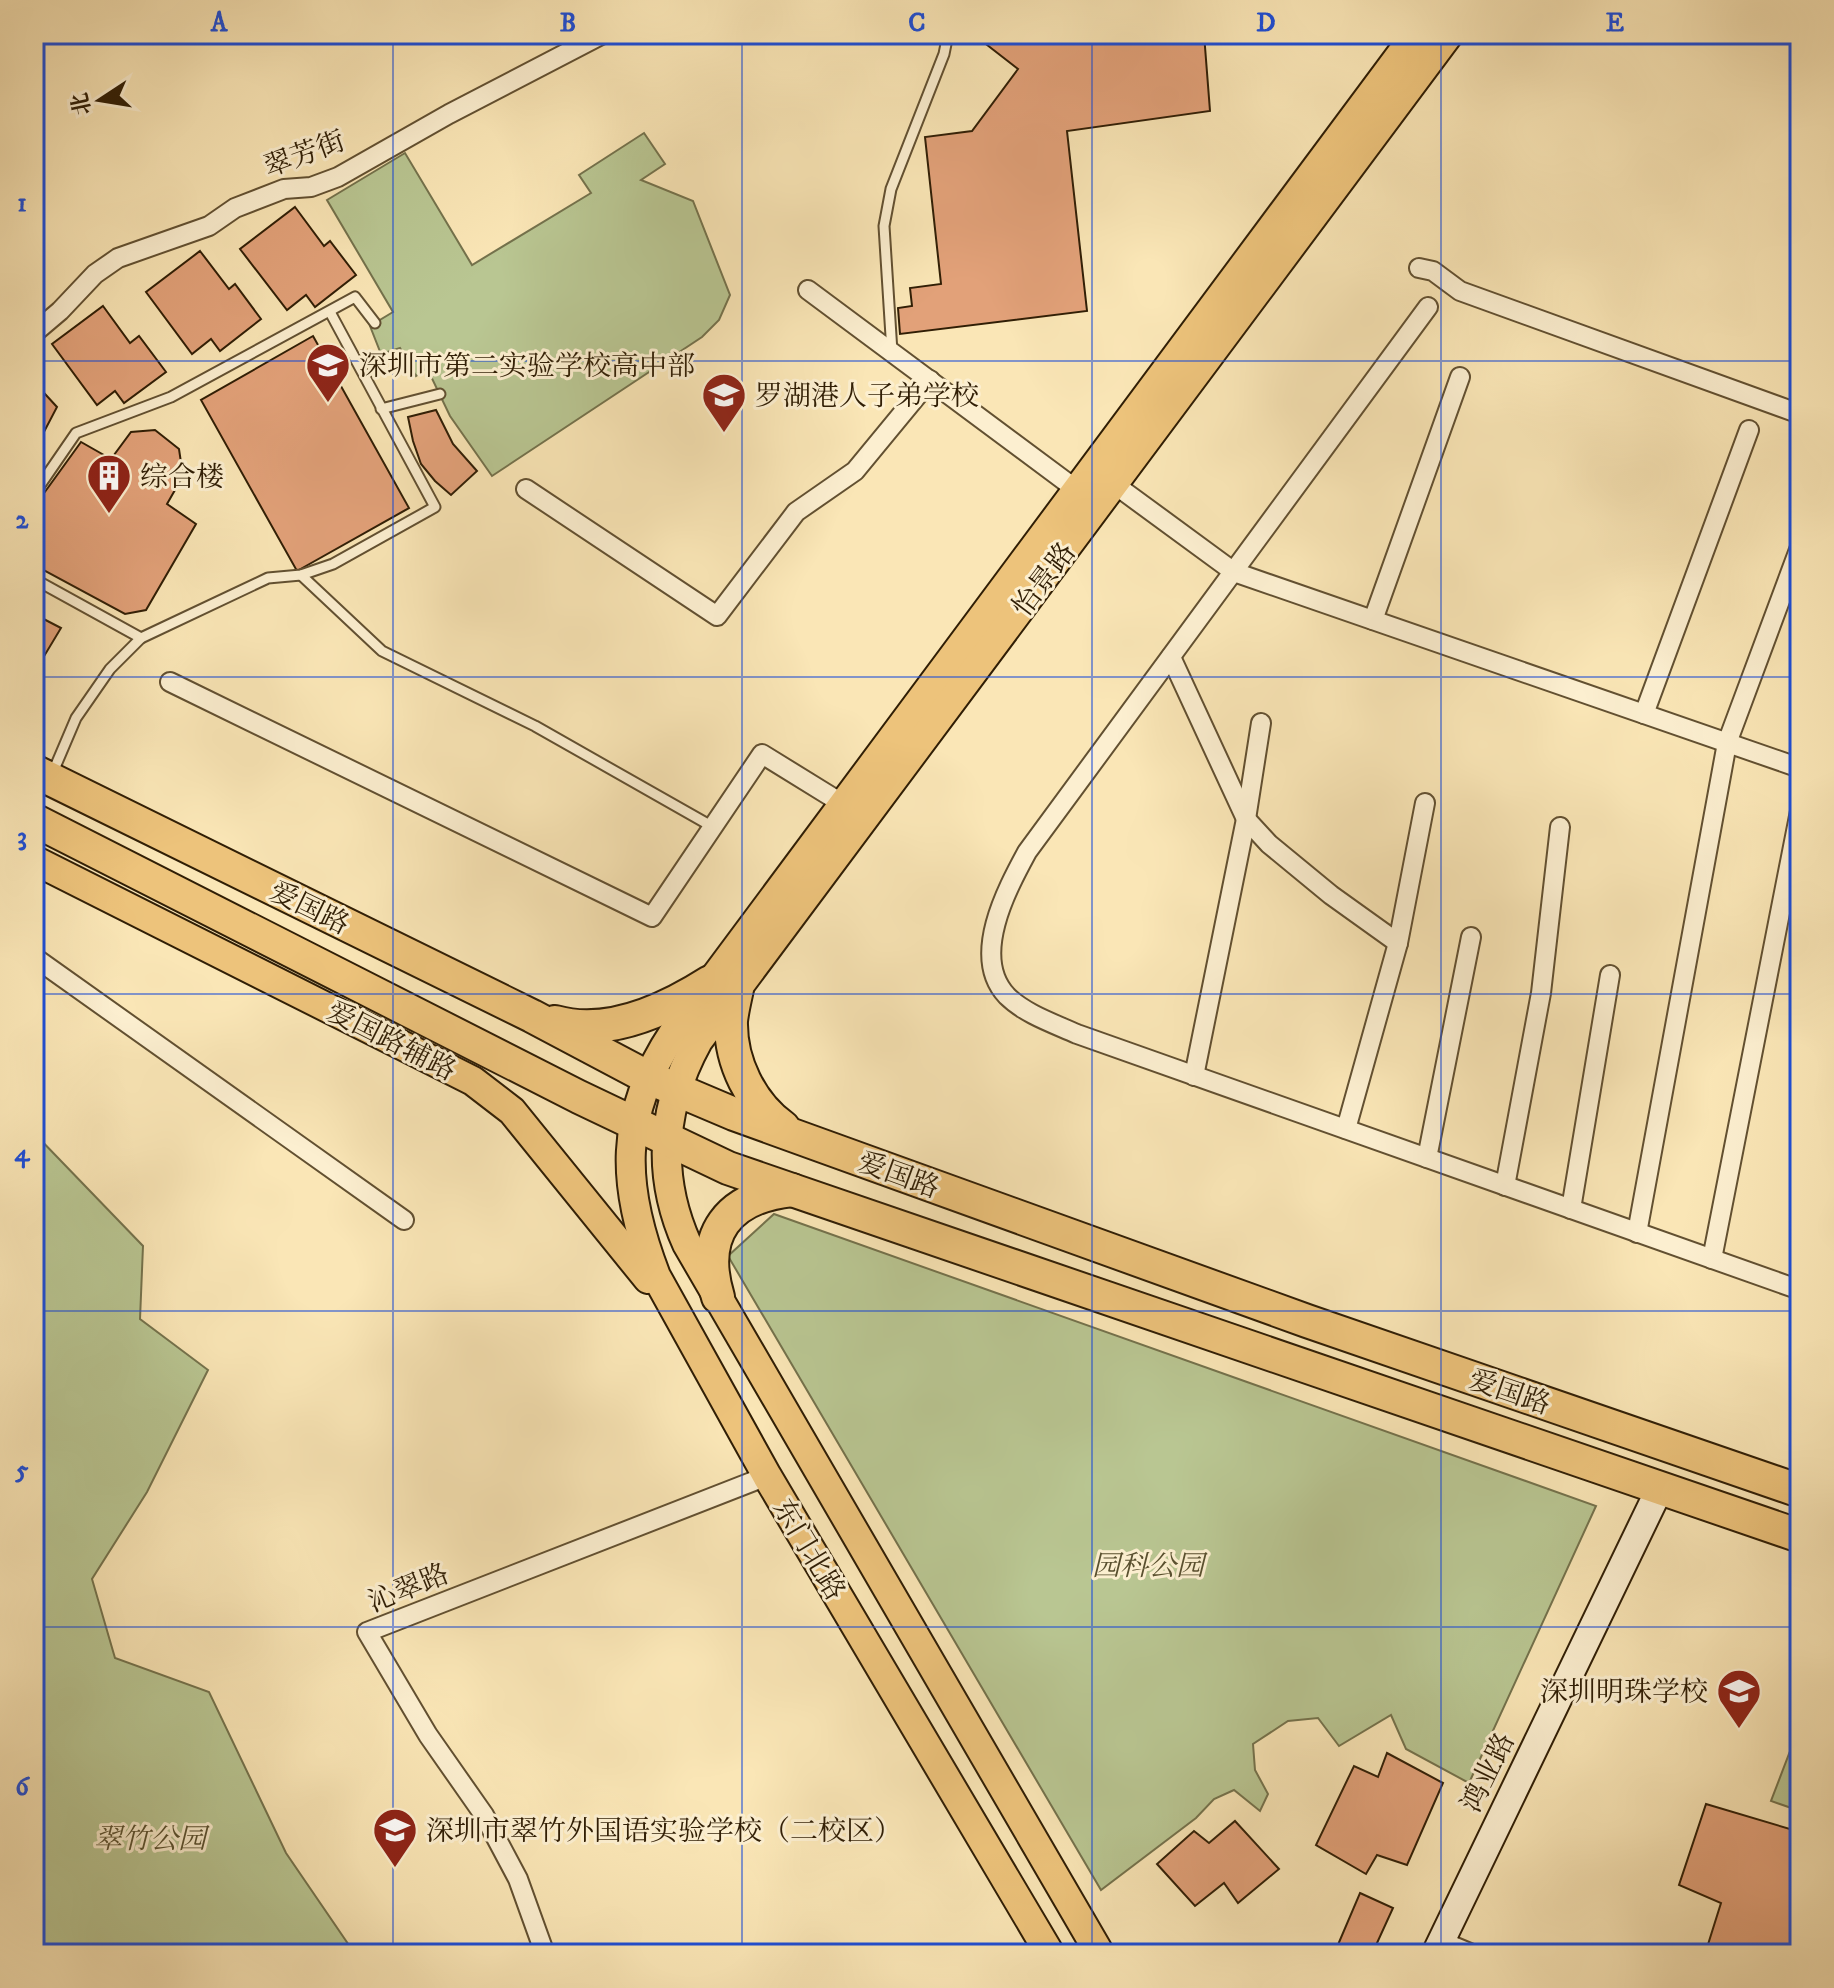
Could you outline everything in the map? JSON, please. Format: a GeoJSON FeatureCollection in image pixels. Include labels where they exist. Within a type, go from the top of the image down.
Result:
{"type":"FeatureCollection","features":[{"type":"Feature","properties":{"kind":"highway","name":"爱国路"},"geometry":{"type":"LineString","coordinates":[[42,775],[532,1016],[663,1084],[796,1136],[1307,1321],[1800,1491]]}},
{"type":"Feature","properties":{"kind":"highway","name":"爱国路"},"geometry":{"type":"LineString","coordinates":[[34,820],[728,1168],[1800,1536]]}},
{"type":"Feature","properties":{"kind":"highway"},"geometry":{"type":"LineString","coordinates":[[532,1016],[560,1024],[588,1026],[616,1022],[724,986],[742,1076],[756,1101],[772,1119],[796,1136]]}},
{"type":"Feature","properties":{"kind":"highway"},"geometry":{"type":"LineString","coordinates":[[718,1297],[712,1279],[711,1260],[714,1240],[723,1221],[753,1199],[793,1190]]}},
{"type":"Feature","properties":{"kind":"main road","name":"怡景路"},"geometry":{"type":"LineString","coordinates":[[724,986],[843,804],[1416,34]]}},
{"type":"Feature","properties":{"kind":"main road","name":"怡景路"},"geometry":{"type":"LineString","coordinates":[[667,1139],[663,1084],[665,1045],[724,986],[1114,484],[1449,34]]}},
{"type":"Feature","properties":{"kind":"main road","name":"爱国路辅路"},"geometry":{"type":"LineString","coordinates":[[34,860],[459,1074],[494,1095],[529,1130],[676,1314]]}},
{"type":"Feature","properties":{"kind":"main road","name":"怡景路"},"geometry":{"type":"LineString","coordinates":[[633,1123],[663,1084]]}},
{"type":"Feature","properties":{"kind":"main road","name":"东门北路"},"geometry":{"type":"LineString","coordinates":[[633,1123],[629,1155],[631,1194],[645,1250],[676,1314],[767,1476],[1050,1954]]}},
{"type":"Feature","properties":{"kind":"main road","name":"东门北路"},"geometry":{"type":"LineString","coordinates":[[667,1139],[668,1191],[687,1244],[1100,1954]]}},
{"type":"Feature","properties":{"kind":"street","name":"翠芳街"},"geometry":{"type":"LineString","coordinates":[[34,333],[95,274],[118,258],[209,226],[235,208],[284,189],[311,187],[338,177],[449,114],[603,34]]}},
{"type":"Feature","properties":{"kind":"street"},"geometry":{"type":"LineString","coordinates":[[1419,268],[1433,271],[1460,291],[1800,414]]}},
{"type":"Feature","properties":{"kind":"street"},"geometry":{"type":"LineString","coordinates":[[808,290],[1077,490]]}},
{"type":"Feature","properties":{"kind":"street"},"geometry":{"type":"LineString","coordinates":[[1428,307],[1027,852],[1000,906],[992,938],[997,980],[1007,996],[1032,1013],[1077,1034],[1800,1290]]}},
{"type":"Feature","properties":{"kind":"street"},"geometry":{"type":"LineString","coordinates":[[1373,620],[1460,377]]}},
{"type":"Feature","properties":{"kind":"street"},"geometry":{"type":"LineString","coordinates":[[526,489],[717,616],[796,512],[855,471],[930,380]]}},
{"type":"Feature","properties":{"kind":"street"},"geometry":{"type":"LineString","coordinates":[[1644,714],[1749,430]]}},
{"type":"Feature","properties":{"kind":"street"},"geometry":{"type":"LineString","coordinates":[[1114,484],[1234,572],[1800,768]]}},
{"type":"Feature","properties":{"kind":"street"},"geometry":{"type":"LineString","coordinates":[[1637,1233],[1727,743],[1800,547]]}},
{"type":"Feature","properties":{"kind":"street"},"geometry":{"type":"LineString","coordinates":[[1171,657],[1246,819],[1269,844],[1331,895],[1398,943]]}},
{"type":"Feature","properties":{"kind":"street"},"geometry":{"type":"LineString","coordinates":[[170,682],[652,917],[762,754],[843,804]]}},
{"type":"Feature","properties":{"kind":"street"},"geometry":{"type":"LineString","coordinates":[[1194,1076],[1246,819],[1261,723]]}},
{"type":"Feature","properties":{"kind":"street"},"geometry":{"type":"LineString","coordinates":[[1346,1129],[1398,943],[1425,803]]}},
{"type":"Feature","properties":{"kind":"street"},"geometry":{"type":"LineString","coordinates":[[1712,1259],[1800,811]]}},
{"type":"Feature","properties":{"kind":"street"},"geometry":{"type":"LineString","coordinates":[[1505,1186],[1541,993],[1560,827]]}},
{"type":"Feature","properties":{"kind":"street"},"geometry":{"type":"LineString","coordinates":[[1427,1158],[1471,937]]}},
{"type":"Feature","properties":{"kind":"street"},"geometry":{"type":"LineString","coordinates":[[34,957],[404,1220]]}},
{"type":"Feature","properties":{"kind":"street"},"geometry":{"type":"LineString","coordinates":[[1571,1209],[1610,975]]}},
{"type":"Feature","properties":{"kind":"street","name":"沁翠路"},"geometry":{"type":"LineString","coordinates":[[545,1954],[518,1879],[484,1815],[428,1735],[367,1632],[767,1476]]}},
{"type":"Feature","properties":{"kind":"street","name":"鸿业路"},"geometry":{"type":"LineString","coordinates":[[1438,1947],[1660,1488]]}},
{"type":"Feature","properties":{"kind":"street"},"geometry":{"type":"LineString","coordinates":[[1438,1947],[1472,1954]]}},
{"type":"Feature","properties":{"kind":"lane"},"geometry":{"type":"LineString","coordinates":[[892,352],[884,226],[891,189],[944,54],[948,34]]}},
{"type":"Feature","properties":{"kind":"lane"},"geometry":{"type":"LineString","coordinates":[[34,494],[76,433],[171,397],[355,297],[375,323]]}},
{"type":"Feature","properties":{"kind":"lane"},"geometry":{"type":"LineString","coordinates":[[42,775],[110,669],[141,638],[268,578],[301,575],[333,564],[435,507],[330,312]]}},
{"type":"Feature","properties":{"kind":"lane"},"geometry":{"type":"LineString","coordinates":[[381,409],[440,394]]}},
{"type":"Feature","properties":{"kind":"lane"},"geometry":{"type":"LineString","coordinates":[[301,575],[382,651],[535,726],[713,827]]}},
{"type":"Feature","properties":{"kind":"lane"},"geometry":{"type":"LineString","coordinates":[[34,579],[141,638]]}},
{"type":"Feature","properties":{"kind":"green space"},"geometry":{"type":"Polygon","coordinates":[[[644,133],[665,164],[641,180],[693,201],[730,295],[719,320],[702,337],[492,476],[450,416],[427,368],[416,376],[400,348],[381,354],[370,326],[393,312],[327,200],[405,153],[472,265],[591,193],[579,175],[644,133]]]}},
{"type":"Feature","properties":{"kind":"green space","name":"翠竹公园"},"geometry":{"type":"Polygon","coordinates":[[[34,1133],[143,1246],[140,1319],[208,1370],[147,1492],[92,1579],[115,1658],[209,1692],[286,1853],[355,1954],[34,1954],[34,1133]]]}},
{"type":"Feature","properties":{"kind":"green space","name":"园科公园"},"geometry":{"type":"Polygon","coordinates":[[[774,1214],[1596,1506],[1469,1783],[1406,1749],[1391,1715],[1339,1746],[1318,1718],[1288,1721],[1253,1744],[1255,1770],[1268,1794],[1260,1811],[1234,1790],[1214,1799],[1196,1818],[1101,1890],[728,1256],[774,1214]]]}},
{"type":"Feature","properties":{"kind":"green space"},"geometry":{"type":"Polygon","coordinates":[[[1800,1725],[1800,1811],[1771,1801],[1800,1725]]]}},
{"type":"Feature","properties":{"kind":"building"},"geometry":{"type":"Polygon","coordinates":[[[973,34],[1204,34],[1210,111],[1067,131],[1087,311],[900,334],[898,308],[912,306],[910,288],[941,284],[925,137],[972,131],[1018,69],[973,34]]]}},
{"type":"Feature","properties":{"kind":"building"},"geometry":{"type":"Polygon","coordinates":[[[295,207],[324,246],[330,241],[356,275],[315,307],[306,295],[287,310],[240,249],[295,207]]]}},
{"type":"Feature","properties":{"kind":"building"},"geometry":{"type":"Polygon","coordinates":[[[200,251],[229,289],[235,284],[261,319],[220,351],[211,339],[192,354],[146,292],[200,251]]]}},
{"type":"Feature","properties":{"kind":"building"},"geometry":{"type":"Polygon","coordinates":[[[103,306],[130,343],[139,336],[166,372],[124,403],[115,391],[97,405],[52,344],[103,306]]]}},
{"type":"Feature","properties":{"kind":"building"},"geometry":{"type":"Polygon","coordinates":[[[313,336],[409,508],[297,571],[201,400],[313,336]]]}},
{"type":"Feature","properties":{"kind":"building"},"geometry":{"type":"Polygon","coordinates":[[[34,382],[57,407],[34,451],[34,382]]]}},
{"type":"Feature","properties":{"kind":"building"},"geometry":{"type":"Polygon","coordinates":[[[436,410],[453,444],[477,471],[451,495],[421,464],[408,417],[436,410]]]}},
{"type":"Feature","properties":{"kind":"building","name":"综合楼"},"geometry":{"type":"Polygon","coordinates":[[[155,430],[179,449],[183,476],[167,504],[196,524],[146,610],[125,614],[34,565],[34,507],[81,442],[111,459],[131,432],[155,430]]]}},
{"type":"Feature","properties":{"kind":"building"},"geometry":{"type":"Polygon","coordinates":[[[34,614],[61,628],[34,673],[34,614]]]}},
{"type":"Feature","properties":{"kind":"building"},"geometry":{"type":"Polygon","coordinates":[[[1387,1753],[1443,1783],[1407,1865],[1377,1855],[1366,1874],[1316,1845],[1354,1766],[1378,1777],[1387,1753]]]}},
{"type":"Feature","properties":{"kind":"building"},"geometry":{"type":"Polygon","coordinates":[[[1706,1804],[1800,1832],[1800,1954],[1705,1954],[1721,1903],[1679,1885],[1706,1804]]]}},
{"type":"Feature","properties":{"kind":"building"},"geometry":{"type":"Polygon","coordinates":[[[1235,1821],[1279,1869],[1238,1903],[1224,1883],[1195,1906],[1157,1864],[1194,1831],[1209,1843],[1235,1821]]]}},
{"type":"Feature","properties":{"kind":"building"},"geometry":{"type":"Polygon","coordinates":[[[1360,1893],[1393,1908],[1372,1954],[1334,1954],[1360,1893]]]}},
{"type":"Feature","properties":{"kind":"place","name":"深圳市第二实验学校高中部"},"geometry":{"type":"Point","coordinates":[328,404]}},
{"type":"Feature","properties":{"kind":"place","name":"罗湖港人子弟学校"},"geometry":{"type":"Point","coordinates":[724,434]}},
{"type":"Feature","properties":{"kind":"place","name":"综合楼"},"geometry":{"type":"Point","coordinates":[109,515]}},
{"type":"Feature","properties":{"kind":"place","name":"深圳明珠学校"},"geometry":{"type":"Point","coordinates":[1739,1730]}},
{"type":"Feature","properties":{"kind":"place","name":"深圳市翠竹外国语实验学校（二校区）"},"geometry":{"type":"Point","coordinates":[395,1869]}}]}
